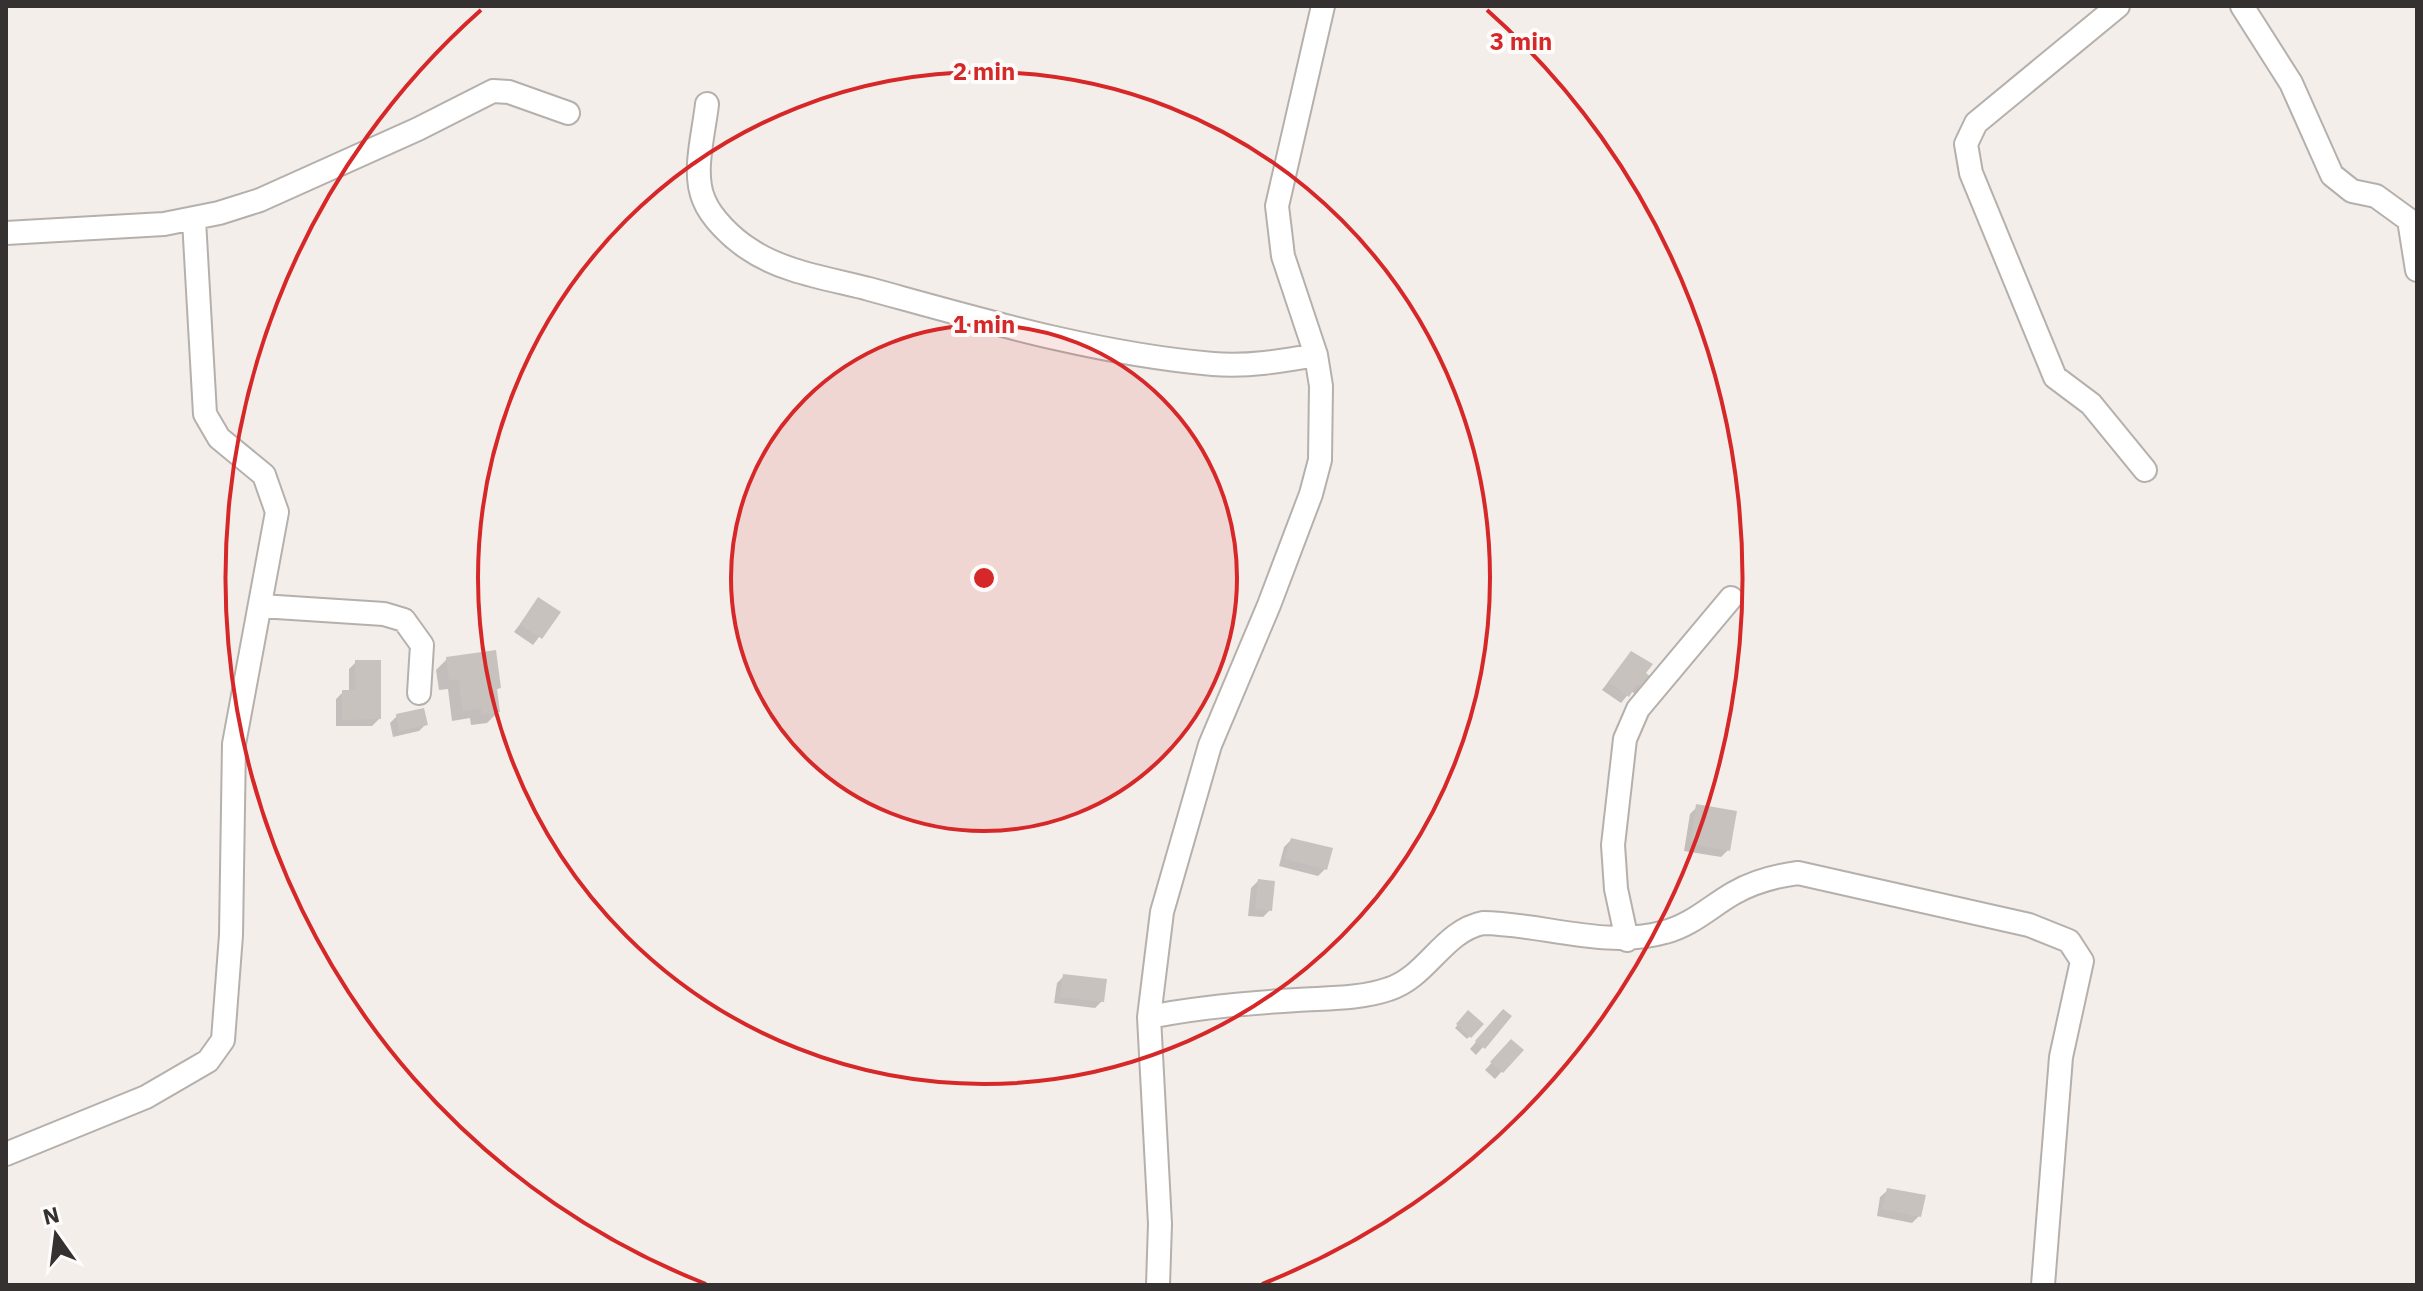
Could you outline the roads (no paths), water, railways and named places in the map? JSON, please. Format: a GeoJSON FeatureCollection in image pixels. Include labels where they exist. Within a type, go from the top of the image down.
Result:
{"type":"FeatureCollection","features":[{"type":"Feature","properties":{"kind":"street"},"geometry":{"type":"LineString","coordinates":[[1158,1285],[1159,1194],[1149,1017],[1162,912],[1210,745],[1269,605],[1311,494],[1320,460],[1322,399],[1316,355],[1283,256],[1277,206],[1323,6]]}},
{"type":"Feature","properties":{"kind":"street"},"geometry":{"type":"LineString","coordinates":[[2118,6],[1976,123],[1966,144],[1971,173],[2055,377],[2091,404],[2145,470]]}},
{"type":"Feature","properties":{"kind":"street"},"geometry":{"type":"LineString","coordinates":[[2242,6],[2291,83],[2332,175],[2352,191],[2376,196],[2409,220],[2417,270]]}},
{"type":"Feature","properties":{"kind":"street"},"geometry":{"type":"LineString","coordinates":[[6,233],[194,220],[260,200],[418,129],[493,91],[509,92],[568,113]]}},
{"type":"Feature","properties":{"kind":"street"},"geometry":{"type":"LineString","coordinates":[[707,104],[699,180],[704,200],[716,219],[749,250],[789,267],[1016,330],[1119,351],[1215,364],[1260,365],[1316,355]]}},
{"type":"Feature","properties":{"kind":"street"},"geometry":{"type":"LineString","coordinates":[[6,1154],[146,1097],[208,1061],[223,1040],[231,935],[234,744],[277,512],[264,475],[219,438],[205,414],[194,220]]}},
{"type":"Feature","properties":{"kind":"street"},"geometry":{"type":"LineString","coordinates":[[1627,940],[1616,889],[1613,845],[1625,739],[1638,709],[1731,598]]}},
{"type":"Feature","properties":{"kind":"street"},"geometry":{"type":"LineString","coordinates":[[261,606],[384,614],[404,620],[422,645],[419,693]]}},
{"type":"Feature","properties":{"kind":"street"},"geometry":{"type":"LineString","coordinates":[[1149,1017],[1194,1008],[1379,993],[1416,976],[1467,928],[1483,923],[1627,940],[1668,932],[1694,921],[1734,893],[1773,876],[1798,873],[2029,925],[2069,941],[2082,961],[2061,1057],[2048,1190],[2043,1285]]}}]}
